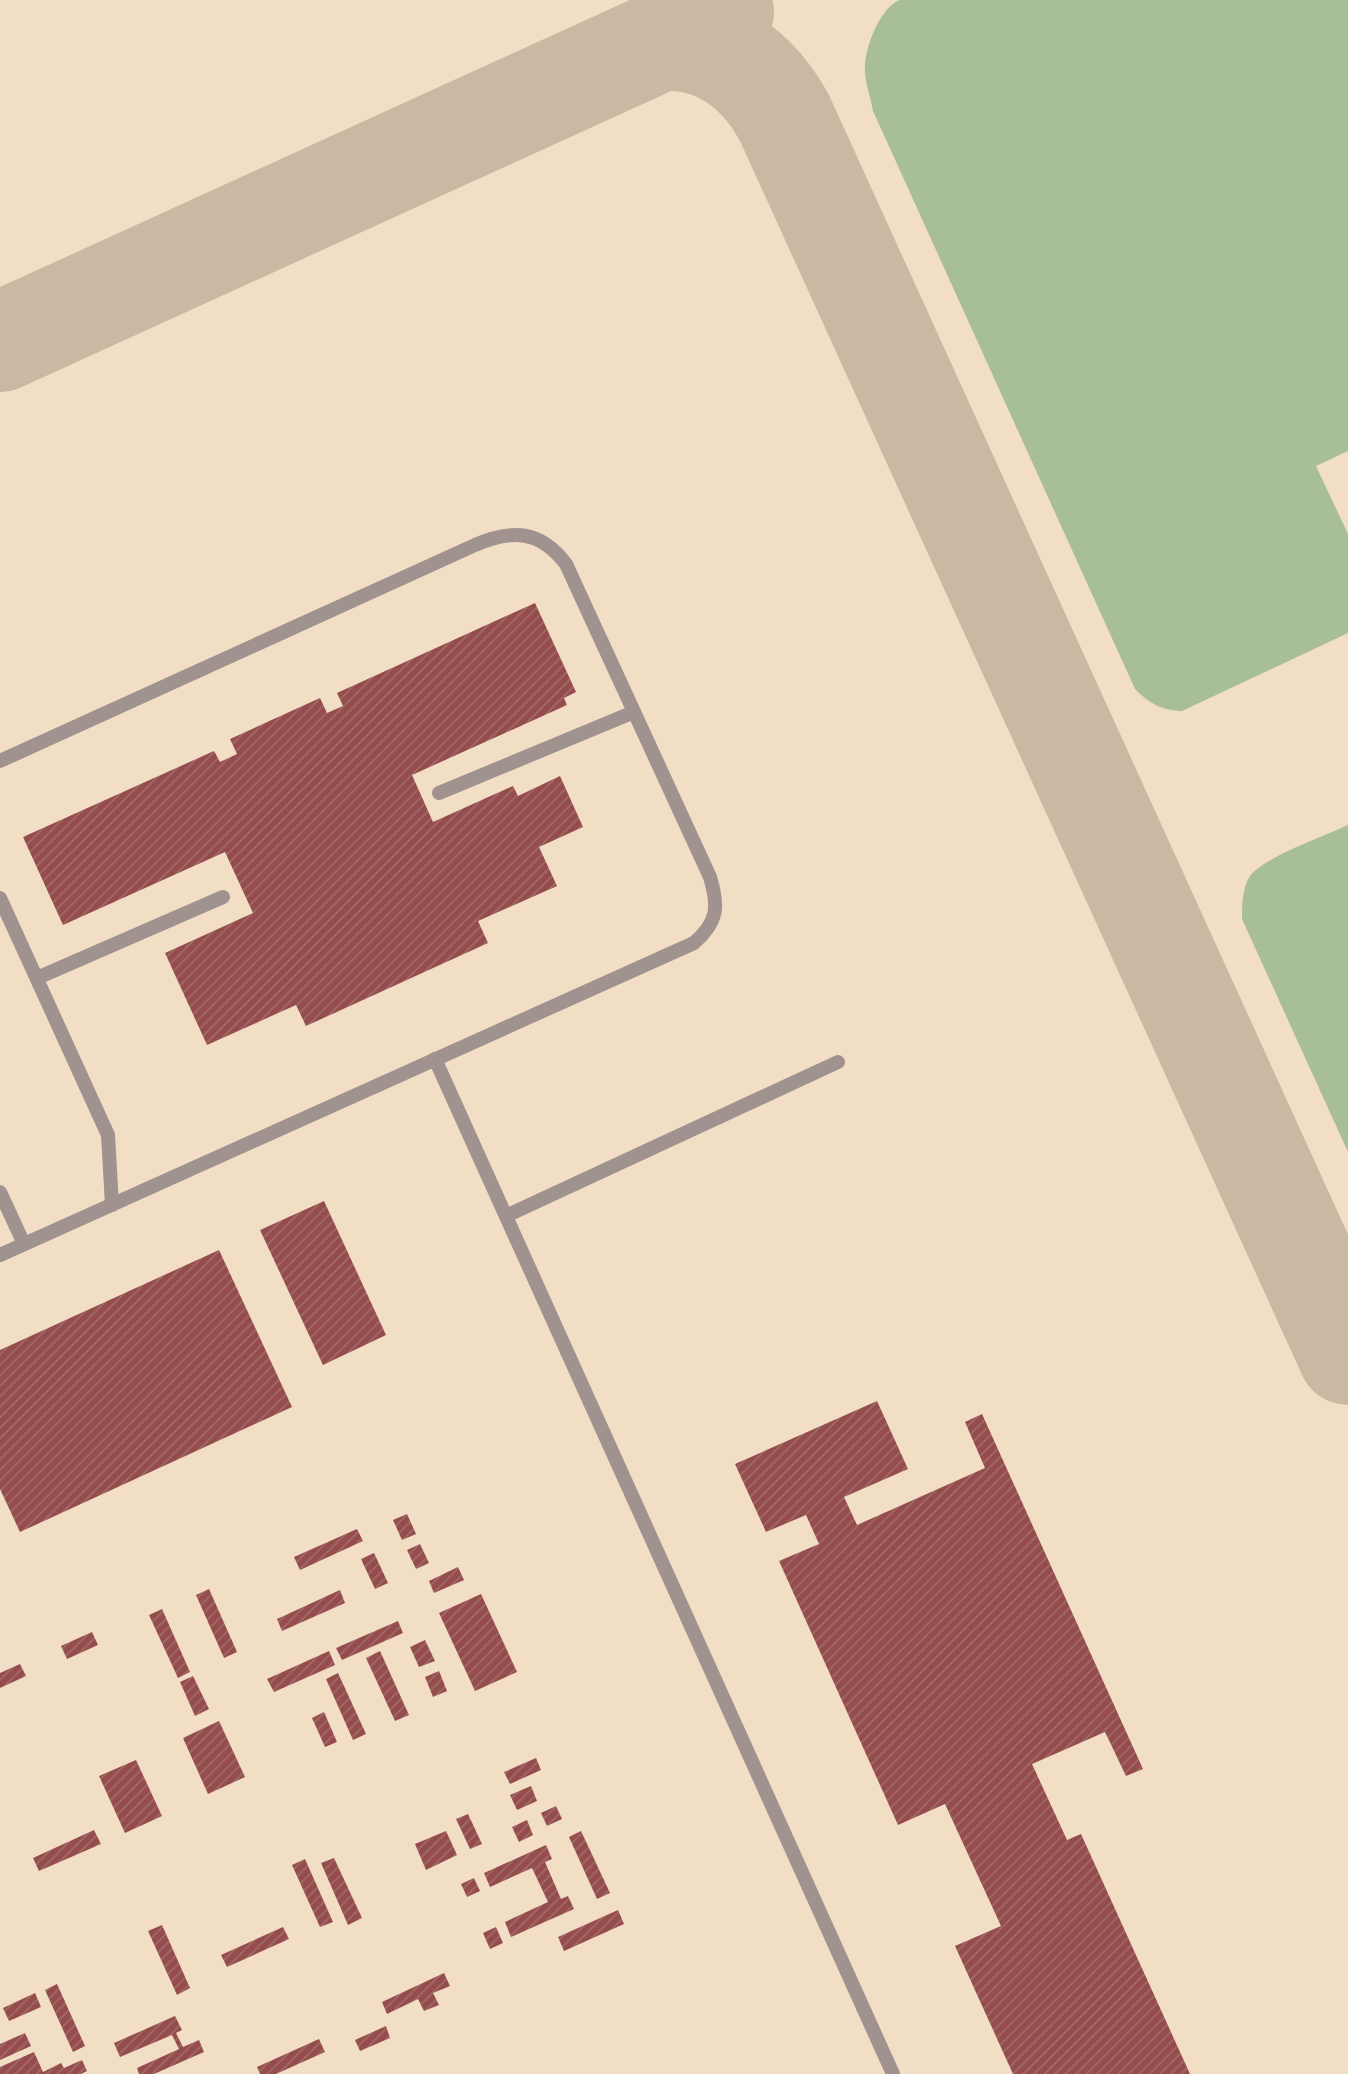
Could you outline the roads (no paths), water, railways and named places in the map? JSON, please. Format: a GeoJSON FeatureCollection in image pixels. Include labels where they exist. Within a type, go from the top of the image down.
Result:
{"type":"FeatureCollection","features":[{"type":"Feature","properties":{"kind":"lane"},"geometry":{"type":"LineString","coordinates":[[0,761],[475,545],[496,536],[516,533],[537,538],[555,550],[566,564],[710,877],[716,907],[706,932],[694,943],[0,1255]]}},
{"type":"Feature","properties":{"kind":"lane"},"geometry":{"type":"LineString","coordinates":[[439,793],[634,712]]}},
{"type":"Feature","properties":{"kind":"lane"},"geometry":{"type":"LineString","coordinates":[[37,978],[223,897]]}},
{"type":"Feature","properties":{"kind":"lane"},"geometry":{"type":"LineString","coordinates":[[0,898],[108,1135],[112,1205]]}},
{"type":"Feature","properties":{"kind":"lane"},"geometry":{"type":"LineString","coordinates":[[435,1059],[893,2074]]}},
{"type":"Feature","properties":{"kind":"lane"},"geometry":{"type":"LineString","coordinates":[[506,1216],[838,1062]]}},
{"type":"Feature","properties":{"kind":"lane"},"geometry":{"type":"LineString","coordinates":[[0,1192],[24,1244]]}}]}
